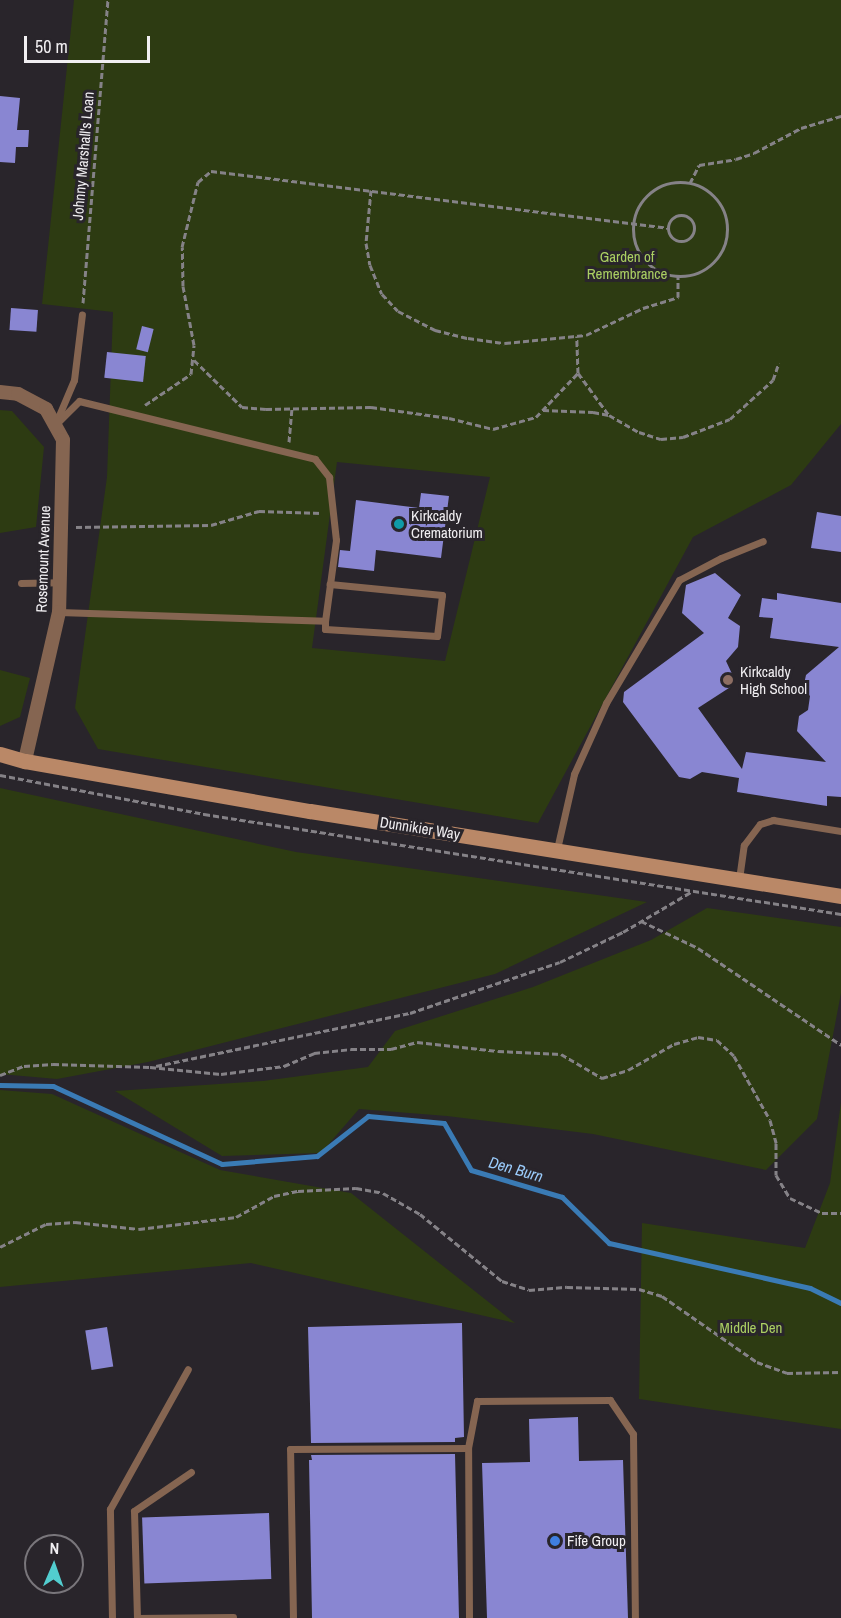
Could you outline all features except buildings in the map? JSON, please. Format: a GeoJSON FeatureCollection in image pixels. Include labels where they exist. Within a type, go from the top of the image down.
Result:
{"type":"FeatureCollection","features":[{"type":"Feature","properties":{"kind":"main road","name":"Dunnikier Way"},"geometry":{"type":"LineString","coordinates":[[0,754],[25,761],[310,811],[841,896]]}},
{"type":"Feature","properties":{"kind":"street","name":"Rosemount Avenue"},"geometry":{"type":"LineString","coordinates":[[0,392],[18,394],[46,410],[63,440],[59,612],[25,761]]}},
{"type":"Feature","properties":{"kind":"lane"},"geometry":{"type":"LineString","coordinates":[[55,425],[74,380],[82,314]]}},
{"type":"Feature","properties":{"kind":"lane"},"geometry":{"type":"LineString","coordinates":[[55,425],[79,401],[315,459],[329,477],[336,540],[330,584],[325,621],[325,629],[437,636],[442,595],[330,584]]}},
{"type":"Feature","properties":{"kind":"lane"},"geometry":{"type":"LineString","coordinates":[[557,849],[574,774],[606,703],[680,580],[721,558],[763,541]]}},
{"type":"Feature","properties":{"kind":"lane"},"geometry":{"type":"LineString","coordinates":[[21,583],[60,582]]}},
{"type":"Feature","properties":{"kind":"lane"},"geometry":{"type":"LineString","coordinates":[[59,612],[325,621]]}},
{"type":"Feature","properties":{"kind":"lane"},"geometry":{"type":"LineString","coordinates":[[739,879],[744,845],[760,824],[773,820],[841,831]]}},
{"type":"Feature","properties":{"kind":"lane"},"geometry":{"type":"LineString","coordinates":[[112,1618],[110,1509],[188,1369]]}},
{"type":"Feature","properties":{"kind":"lane"},"geometry":{"type":"LineString","coordinates":[[469,1618],[468,1448],[477,1401],[610,1400],[633,1434],[635,1618]]}},
{"type":"Feature","properties":{"kind":"lane"},"geometry":{"type":"LineString","coordinates":[[292,1618],[290,1449],[468,1448]]}},
{"type":"Feature","properties":{"kind":"lane"},"geometry":{"type":"LineString","coordinates":[[191,1472],[134,1511],[137,1618],[233,1617]]}},
{"type":"Feature","properties":{"kind":"path","name":"Johnny Marshall's Loan"},"geometry":{"type":"LineString","coordinates":[[82,314],[108,0]]}},
{"type":"Feature","properties":{"kind":"path"},"geometry":{"type":"LineString","coordinates":[[690,183],[699,165],[736,159],[801,128],[841,116]]}},
{"type":"Feature","properties":{"kind":"path"},"geometry":{"type":"LineString","coordinates":[[132,415],[191,374],[194,345],[183,286],[182,247],[198,182],[211,171],[667,228]]}},
{"type":"Feature","properties":{"kind":"path"},"geometry":{"type":"LineString","coordinates":[[675,183],[690,183],[705,189],[717,199],[728,228],[725,243],[718,257],[707,268],[693,275],[678,276],[663,273],[650,265],[640,253],[634,239],[634,223],[643,202],[660,187],[675,183]]}},
{"type":"Feature","properties":{"kind":"path"},"geometry":{"type":"LineString","coordinates":[[371,190],[366,243],[370,265],[382,294],[398,311],[413,321],[435,330],[468,338],[505,343],[586,334],[643,308],[678,297],[678,276]]}},
{"type":"Feature","properties":{"kind":"path"},"geometry":{"type":"LineString","coordinates":[[682,214],[693,222],[694,230],[690,238],[682,242],[673,239],[667,228],[670,219],[682,214]]}},
{"type":"Feature","properties":{"kind":"path"},"geometry":{"type":"LineString","coordinates":[[577,336],[578,373],[609,416]]}},
{"type":"Feature","properties":{"kind":"path"},"geometry":{"type":"LineString","coordinates":[[194,360],[242,406],[371,407],[449,418],[493,429],[536,417],[578,373]]}},
{"type":"Feature","properties":{"kind":"path"},"geometry":{"type":"LineString","coordinates":[[543,410],[568,409],[609,416],[639,432],[661,439],[683,437],[730,419],[773,380],[779,363]]}},
{"type":"Feature","properties":{"kind":"path"},"geometry":{"type":"LineString","coordinates":[[288,453],[291,407]]}},
{"type":"Feature","properties":{"kind":"path"},"geometry":{"type":"LineString","coordinates":[[61,527],[132,528],[211,525],[259,511],[333,514]]}},
{"type":"Feature","properties":{"kind":"path"},"geometry":{"type":"LineString","coordinates":[[0,775],[204,814],[841,914]]}},
{"type":"Feature","properties":{"kind":"path"},"geometry":{"type":"LineString","coordinates":[[150,1067],[410,1013],[560,962],[693,892]]}},
{"type":"Feature","properties":{"kind":"path"},"geometry":{"type":"LineString","coordinates":[[641,921],[698,948],[841,1045]]}},
{"type":"Feature","properties":{"kind":"path"},"geometry":{"type":"LineString","coordinates":[[0,1074],[24,1066],[53,1064],[150,1067],[221,1074],[284,1066],[314,1053],[351,1049],[391,1049],[417,1042],[498,1051],[561,1054],[602,1077],[628,1070],[674,1044],[698,1037],[717,1040],[734,1056],[770,1120],[776,1143],[776,1175],[790,1198],[822,1213],[841,1213]]}},
{"type":"Feature","properties":{"kind":"path"},"geometry":{"type":"LineString","coordinates":[[0,1246],[46,1224],[75,1222],[150,1227],[236,1217],[274,1196],[297,1191],[356,1188],[383,1193],[420,1214],[502,1281],[530,1290],[567,1287],[639,1289],[662,1296],[757,1362],[787,1373],[841,1372]]}},
{"type":"Feature","properties":{"kind":"green space","name":"Garden of Remembrance"},"geometry":{"type":"Polygon","coordinates":[[[74,0],[841,0],[841,424],[791,485],[693,537],[538,823],[98,749],[75,708],[107,477],[113,312],[42,304],[74,0]],[[337,462],[312,648],[445,661],[490,477],[337,462]]]}},
{"type":"Feature","properties":{"kind":"green space"},"geometry":{"type":"Polygon","coordinates":[[[0,410],[12,411],[44,447],[36,527],[0,533],[0,410]]]}},
{"type":"Feature","properties":{"kind":"green space"},"geometry":{"type":"Polygon","coordinates":[[[0,670],[30,678],[20,717],[0,726],[0,670]]]}},
{"type":"Feature","properties":{"kind":"green space"},"geometry":{"type":"Polygon","coordinates":[[[0,788],[296,852],[647,902],[495,974],[148,1062],[57,1079],[0,1074],[0,788]]]}},
{"type":"Feature","properties":{"kind":"green space"},"geometry":{"type":"Polygon","coordinates":[[[707,908],[841,927],[841,993],[817,1119],[766,1170],[593,1134],[447,1116],[359,1109],[321,1153],[222,1156],[115,1091],[263,1081],[368,1067],[395,1031],[533,987],[651,940],[707,908]]]}},
{"type":"Feature","properties":{"kind":"green space"},"geometry":{"type":"Polygon","coordinates":[[[0,1090],[52,1094],[220,1170],[351,1193],[515,1323],[251,1263],[0,1287],[0,1090]]]}},
{"type":"Feature","properties":{"kind":"green space","name":"Middle Den"},"geometry":{"type":"Polygon","coordinates":[[[841,1102],[841,1429],[639,1399],[642,1223],[805,1248],[830,1183],[841,1102]]]}},
{"type":"Feature","properties":{"kind":"waterway","name":"Den Burn"},"geometry":{"type":"LineString","coordinates":[[0,1085],[53,1086],[222,1164],[317,1156],[368,1116],[444,1123],[471,1170],[562,1197],[609,1243],[810,1288],[841,1303]]}},
{"type":"Feature","properties":{"kind":"place","name":"Kirkcaldy Crematorium"},"geometry":{"type":"Point","coordinates":[399,524]}},
{"type":"Feature","properties":{"kind":"place","name":"Kirkcaldy High School"},"geometry":{"type":"Point","coordinates":[728,680]}},
{"type":"Feature","properties":{"kind":"place","name":"Fife Group"},"geometry":{"type":"Point","coordinates":[555,1541]}}]}
